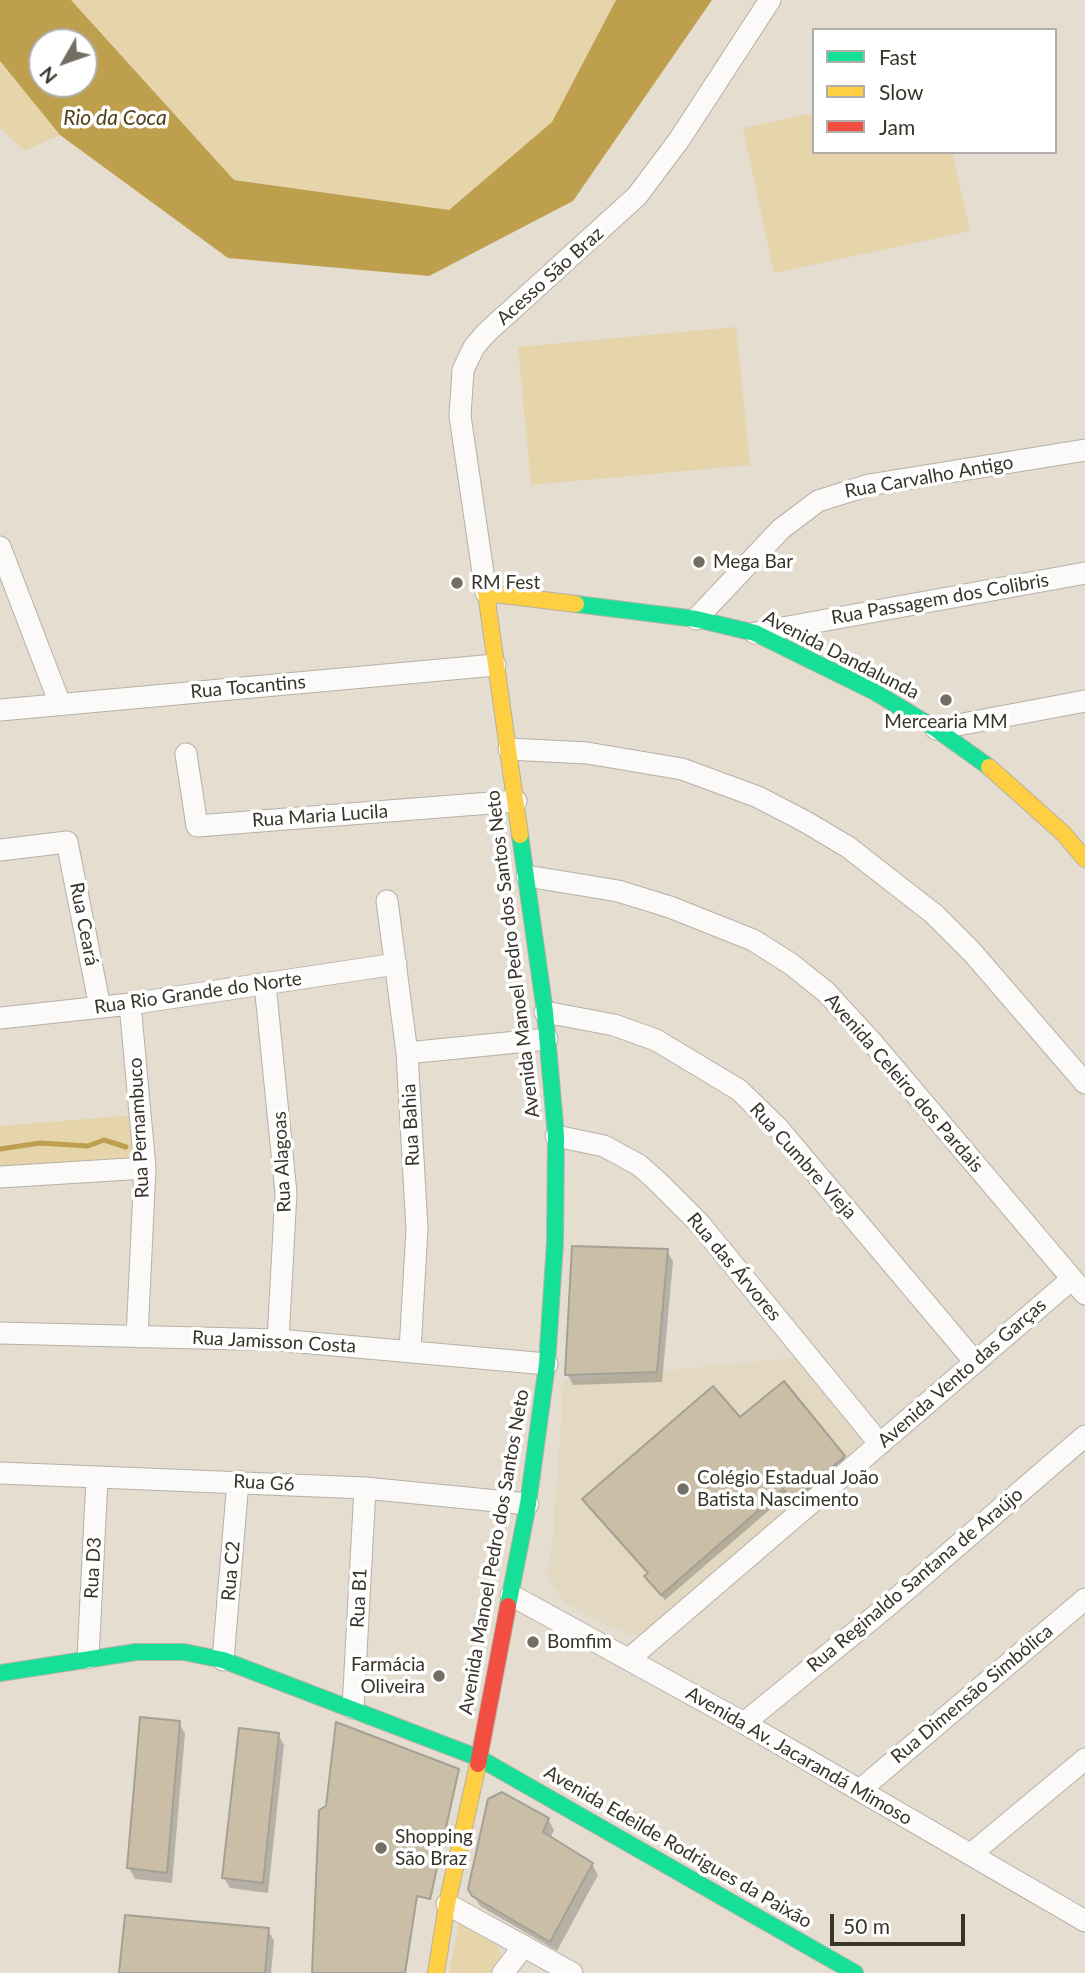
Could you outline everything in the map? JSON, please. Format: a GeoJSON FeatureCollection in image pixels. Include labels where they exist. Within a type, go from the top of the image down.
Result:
{"type":"FeatureCollection","features":[{"type":"Feature","properties":{"kind":"street","name":"Acesso São Braz"},"geometry":{"type":"LineString","coordinates":[[486,593],[460,416],[463,370],[486,333],[637,196],[679,140],[770,0]]}},
{"type":"Feature","properties":{"kind":"street","name":"Rua Carvalho Antigo"},"geometry":{"type":"LineString","coordinates":[[695,619],[781,529],[818,501],[869,485],[1085,450]]}},
{"type":"Feature","properties":{"kind":"street"},"geometry":{"type":"LineString","coordinates":[[0,547],[60,704]]}},
{"type":"Feature","properties":{"kind":"street","name":"Rua Passagem dos Colibris"},"geometry":{"type":"LineString","coordinates":[[755,633],[1085,573]]}},
{"type":"Feature","properties":{"kind":"street","name":"Avenida Dandalunda"},"geometry":{"type":"LineString","coordinates":[[486,593],[695,619],[755,633],[875,692],[936,729],[1074,832],[1085,859]]}},
{"type":"Feature","properties":{"kind":"street","name":"Avenida Manoel Pedro dos Santos Neto"},"geometry":{"type":"LineString","coordinates":[[436,1973],[447,1904],[479,1758],[528,1504],[547,1364],[555,1243],[556,1136],[545,1012],[486,593]]}},
{"type":"Feature","properties":{"kind":"street","name":"Rua Tocantins"},"geometry":{"type":"LineString","coordinates":[[0,710],[495,665]]}},
{"type":"Feature","properties":{"kind":"street"},"geometry":{"type":"LineString","coordinates":[[936,729],[1085,701]]}},
{"type":"Feature","properties":{"kind":"street"},"geometry":{"type":"LineString","coordinates":[[509,749],[587,753],[682,769],[758,797],[806,822],[848,847],[934,914],[972,952],[1085,1083]]}},
{"type":"Feature","properties":{"kind":"street","name":"Rua Maria Lucila"},"geometry":{"type":"LineString","coordinates":[[186,754],[197,825],[516,801]]}},
{"type":"Feature","properties":{"kind":"street","name":"Rua Ceará"},"geometry":{"type":"LineString","coordinates":[[0,850],[67,842],[100,1007]]}},
{"type":"Feature","properties":{"kind":"street","name":"Avenida Celeiro dos Pardais"},"geometry":{"type":"LineString","coordinates":[[527,876],[618,891],[670,907],[753,940],[791,964],[826,992],[871,1041],[1078,1287]]}},
{"type":"Feature","properties":{"kind":"street","name":"Rua Bahia"},"geometry":{"type":"LineString","coordinates":[[387,901],[407,1053],[417,1229],[410,1350]]}},
{"type":"Feature","properties":{"kind":"street","name":"Rua Rio Grande do Norte"},"geometry":{"type":"LineString","coordinates":[[0,1018],[130,1004],[396,964]]}},
{"type":"Feature","properties":{"kind":"street","name":"Rua Alagoas"},"geometry":{"type":"LineString","coordinates":[[265,984],[286,1193],[278,1340]]}},
{"type":"Feature","properties":{"kind":"street","name":"Rua Pernambuco"},"geometry":{"type":"LineString","coordinates":[[130,1004],[145,1168],[137,1337]]}},
{"type":"Feature","properties":{"kind":"street","name":"Rua Cumbre Vieja"},"geometry":{"type":"LineString","coordinates":[[545,1012],[614,1025],[656,1040],[739,1090],[778,1128],[975,1362]]}},
{"type":"Feature","properties":{"kind":"street"},"geometry":{"type":"LineString","coordinates":[[407,1053],[547,1039]]}},
{"type":"Feature","properties":{"kind":"street","name":"Rua das Árvores"},"geometry":{"type":"LineString","coordinates":[[556,1136],[604,1146],[639,1165],[657,1181],[699,1223],[880,1444]]}},
{"type":"Feature","properties":{"kind":"street"},"geometry":{"type":"LineString","coordinates":[[0,1177],[145,1168]]}},
{"type":"Feature","properties":{"kind":"street","name":"Avenida Vento das Garças"},"geometry":{"type":"LineString","coordinates":[[629,1659],[975,1362],[1078,1287]]}},
{"type":"Feature","properties":{"kind":"street","name":"Rua Jamisson Costa"},"geometry":{"type":"LineString","coordinates":[[0,1333],[278,1340],[547,1364]]}},
{"type":"Feature","properties":{"kind":"street","name":"Rua Reginaldo Santana de Araújo"},"geometry":{"type":"LineString","coordinates":[[744,1723],[890,1604],[1085,1436]]}},
{"type":"Feature","properties":{"kind":"street","name":"Rua G6"},"geometry":{"type":"LineString","coordinates":[[0,1473],[365,1488],[528,1504]]}},
{"type":"Feature","properties":{"kind":"street","name":"Rua D3"},"geometry":{"type":"LineString","coordinates":[[88,1658],[97,1479]]}},
{"type":"Feature","properties":{"kind":"street","name":"Rua C2"},"geometry":{"type":"LineString","coordinates":[[223,1660],[238,1481]]}},
{"type":"Feature","properties":{"kind":"street","name":"Rua B1"},"geometry":{"type":"LineString","coordinates":[[353,1708],[365,1488]]}},
{"type":"Feature","properties":{"kind":"street","name":"Avenida Av. Jacarandá Mimoso"},"geometry":{"type":"LineString","coordinates":[[511,1595],[744,1723],[1085,1920]]}},
{"type":"Feature","properties":{"kind":"street","name":"Rua Dimensão Simbólica"},"geometry":{"type":"LineString","coordinates":[[860,1790],[1085,1599]]}},
{"type":"Feature","properties":{"kind":"street","name":"Avenida Edeilde Rodrigues da Paixão"},"geometry":{"type":"LineString","coordinates":[[0,1673],[88,1658],[159,1651],[184,1652],[223,1660],[479,1758],[855,1973]]}},
{"type":"Feature","properties":{"kind":"street"},"geometry":{"type":"LineString","coordinates":[[971,1854],[1085,1759]]}},
{"type":"Feature","properties":{"kind":"street"},"geometry":{"type":"LineString","coordinates":[[447,1904],[572,1973]]}},
{"type":"Feature","properties":{"kind":"street"},"geometry":{"type":"LineString","coordinates":[[503,1973],[524,1946]]}},
{"type":"Feature","properties":{"kind":"shaded area"},"geometry":{"type":"Polygon","coordinates":[[[71,0],[616,0],[552,122],[449,210],[234,180],[71,0]]]}},
{"type":"Feature","properties":{"kind":"shaded area"},"geometry":{"type":"Polygon","coordinates":[[[0,61],[60,135],[25,151],[0,128],[0,61]]]}},
{"type":"Feature","properties":{"kind":"shaded area"},"geometry":{"type":"Polygon","coordinates":[[[812,113],[812,154],[952,154],[970,231],[774,273],[743,128],[812,113]]]}},
{"type":"Feature","properties":{"kind":"shaded area"},"geometry":{"type":"Polygon","coordinates":[[[736,327],[750,465],[531,485],[518,347],[736,327]]]}},
{"type":"Feature","properties":{"kind":"shaded area"},"geometry":{"type":"Polygon","coordinates":[[[136,1115],[139,1160],[0,1169],[0,1126],[136,1115]]]}},
{"type":"Feature","properties":{"kind":"shaded area","name":"Colégio Estadual João Batista Nascimento"},"geometry":{"type":"Polygon","coordinates":[[[800,1357],[863,1443],[660,1623],[635,1635],[614,1629],[564,1602],[547,1575],[553,1536],[564,1381],[800,1357]]]}},
{"type":"Feature","properties":{"kind":"shaded area"},"geometry":{"type":"Polygon","coordinates":[[[459,1923],[497,1946],[502,1957],[491,1973],[449,1973],[459,1923]]]}},
{"type":"Feature","properties":{"kind":"water","name":"Rio da Coca"},"geometry":{"type":"Polygon","coordinates":[[[0,0],[71,0],[96,28],[28,28],[28,96],[0,61],[0,0]]]}},
{"type":"Feature","properties":{"kind":"water","name":"Rio da Coca"},"geometry":{"type":"Polygon","coordinates":[[[616,0],[712,0],[573,201],[429,276],[228,258],[60,135],[30,98],[98,98],[98,30],[234,180],[449,210],[552,122],[616,0]]]}},
{"type":"Feature","properties":{"kind":"building"},"geometry":{"type":"Polygon","coordinates":[[[572,1246],[668,1249],[657,1372],[565,1375],[572,1246]]]}},
{"type":"Feature","properties":{"kind":"building"},"geometry":{"type":"Polygon","coordinates":[[[784,1381],[845,1456],[793,1501],[783,1489],[661,1595],[644,1576],[648,1573],[582,1499],[713,1386],[740,1417],[784,1381]]]}},
{"type":"Feature","properties":{"kind":"building"},"geometry":{"type":"Polygon","coordinates":[[[140,1717],[180,1721],[167,1873],[127,1868],[140,1717]]]}},
{"type":"Feature","properties":{"kind":"building","name":"Shopping São Braz"},"geometry":{"type":"Polygon","coordinates":[[[336,1722],[459,1769],[430,1899],[417,1896],[405,1973],[312,1973],[319,1810],[326,1806],[336,1722]]]}},
{"type":"Feature","properties":{"kind":"building"},"geometry":{"type":"Polygon","coordinates":[[[239,1728],[279,1733],[263,1883],[222,1878],[239,1728]]]}},
{"type":"Feature","properties":{"kind":"building"},"geometry":{"type":"Polygon","coordinates":[[[502,1792],[549,1818],[543,1832],[593,1863],[550,1942],[472,1896],[468,1889],[488,1799],[502,1792]]]}},
{"type":"Feature","properties":{"kind":"building"},"geometry":{"type":"Polygon","coordinates":[[[125,1915],[269,1928],[265,1973],[119,1973],[125,1915]]]}},
{"type":"Feature","properties":{"kind":"waterway"},"geometry":{"type":"LineString","coordinates":[[0,1149],[40,1143],[88,1146],[104,1140],[126,1147]]}},
{"type":"Feature","properties":{"kind":"traffic: fast"},"geometry":{"type":"LineString","coordinates":[[576,604],[696,619],[755,633],[875,692],[936,729],[989,767]]}},
{"type":"Feature","properties":{"kind":"traffic: fast"},"geometry":{"type":"LineString","coordinates":[[508,1606],[528,1504],[547,1364],[555,1243],[556,1136],[545,1012],[520,835]]}},
{"type":"Feature","properties":{"kind":"traffic: fast"},"geometry":{"type":"LineString","coordinates":[[0,1673],[136,1652],[184,1652],[223,1660],[479,1758],[855,1973]]}},
{"type":"Feature","properties":{"kind":"traffic: slow"},"geometry":{"type":"LineString","coordinates":[[520,835],[486,593],[576,604]]}},
{"type":"Feature","properties":{"kind":"traffic: slow"},"geometry":{"type":"LineString","coordinates":[[989,767],[1064,834],[1085,859]]}},
{"type":"Feature","properties":{"kind":"traffic: slow"},"geometry":{"type":"LineString","coordinates":[[436,1973],[447,1904],[478,1764]]}},
{"type":"Feature","properties":{"kind":"traffic: jam"},"geometry":{"type":"LineString","coordinates":[[478,1764],[508,1606]]}},
{"type":"Feature","properties":{"kind":"place","name":"Mega Bar"},"geometry":{"type":"Point","coordinates":[699,562]}},
{"type":"Feature","properties":{"kind":"place","name":"RM Fest"},"geometry":{"type":"Point","coordinates":[457,583]}},
{"type":"Feature","properties":{"kind":"place","name":"Mercearia MM"},"geometry":{"type":"Point","coordinates":[946,700]}},
{"type":"Feature","properties":{"kind":"place","name":"Colégio Estadual João Batista Nascimento"},"geometry":{"type":"Point","coordinates":[683,1489]}},
{"type":"Feature","properties":{"kind":"place","name":"Bomfim"},"geometry":{"type":"Point","coordinates":[533,1642]}},
{"type":"Feature","properties":{"kind":"place","name":"Farmácia Oliveira"},"geometry":{"type":"Point","coordinates":[439,1676]}},
{"type":"Feature","properties":{"kind":"place","name":"Shopping São Braz"},"geometry":{"type":"Point","coordinates":[381,1848]}}]}
